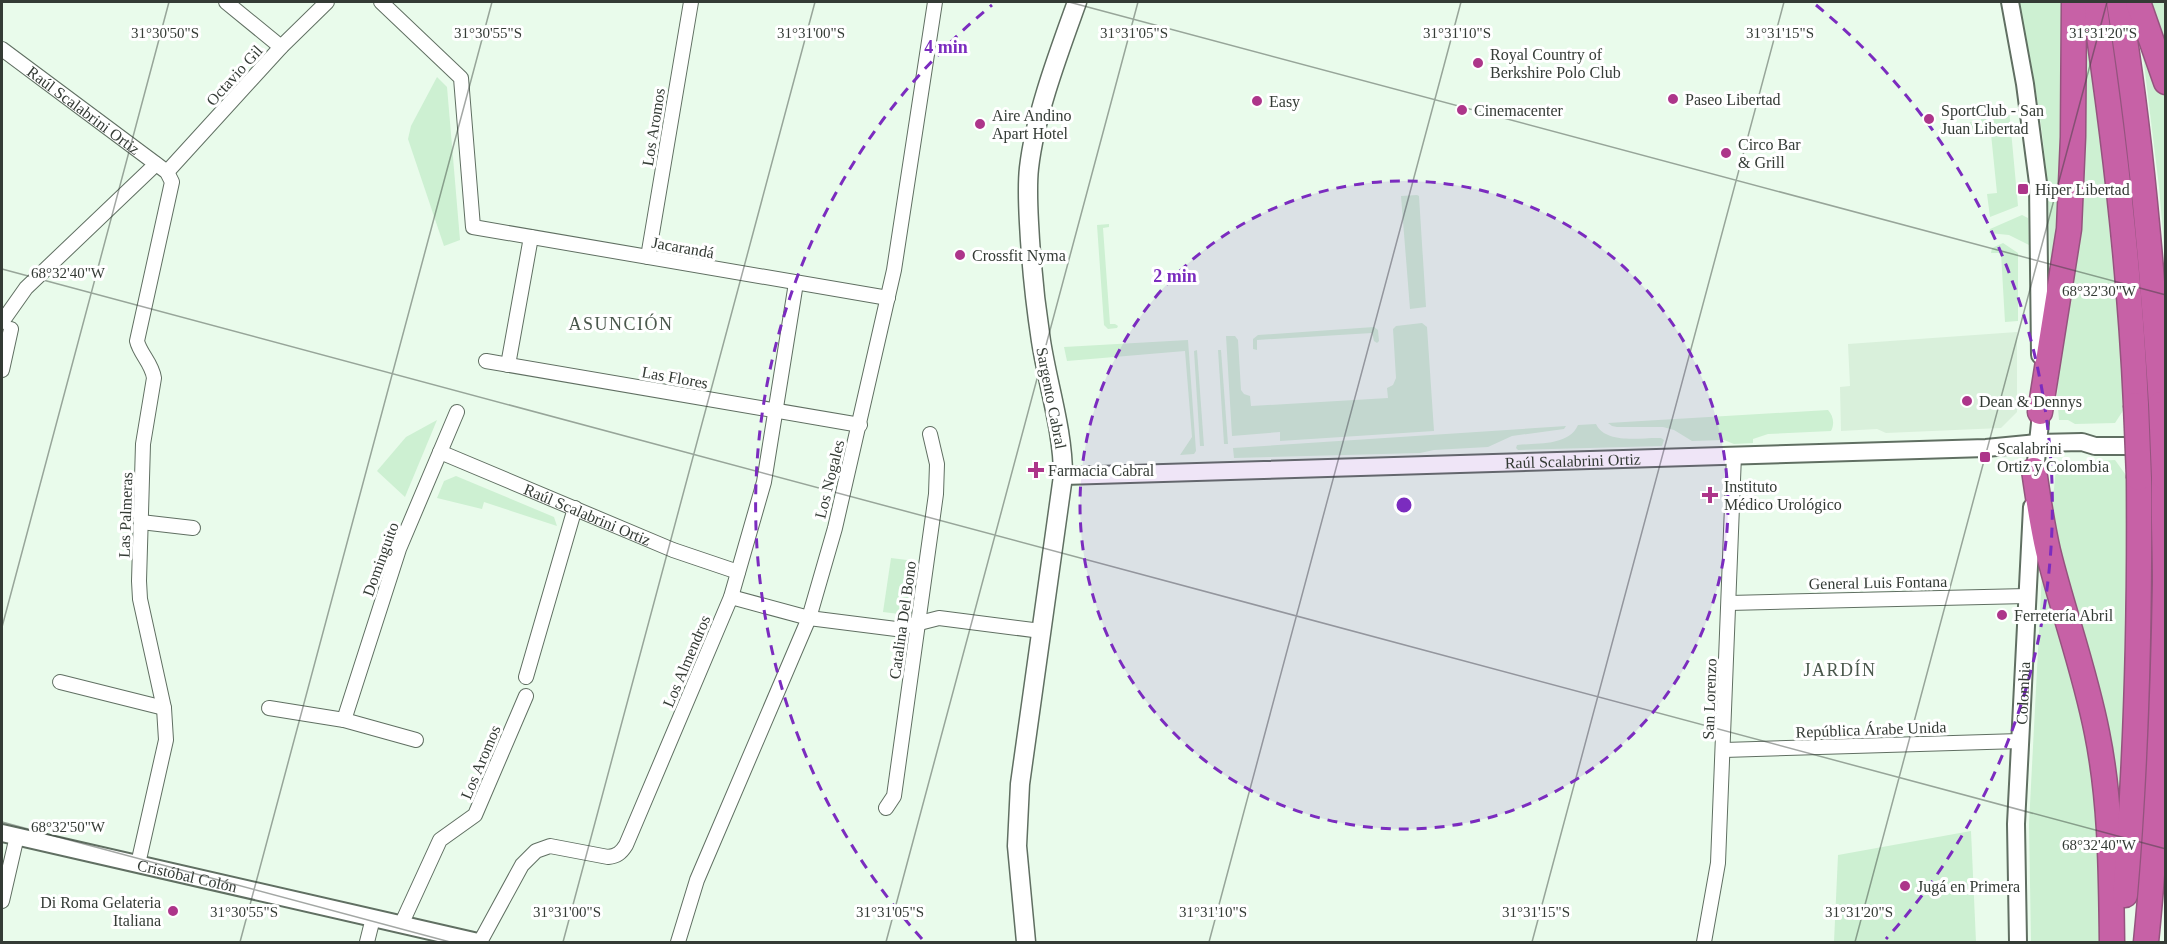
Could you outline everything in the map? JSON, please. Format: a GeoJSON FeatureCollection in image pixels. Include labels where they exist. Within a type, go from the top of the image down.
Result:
{"type":"FeatureCollection","features":[{"type":"Feature","properties":{"kind":"highway"},"geometry":{"type":"LineString","coordinates":[[2040,412],[2069,229],[2074,126],[2074,2]]}},
{"type":"Feature","properties":{"kind":"highway"},"geometry":{"type":"LineString","coordinates":[[2094,2],[2116,164],[2131,313],[2139,477],[2140,581],[2137,717],[2133,804],[2121,942]]}},
{"type":"Feature","properties":{"kind":"highway"},"geometry":{"type":"LineString","coordinates":[[2119,2],[2132,85],[2148,230],[2164,477],[2162,710],[2146,942]]}},
{"type":"Feature","properties":{"kind":"highway"},"geometry":{"type":"LineString","coordinates":[[2138,2],[2166,82]]}},
{"type":"Feature","properties":{"kind":"highway"},"geometry":{"type":"LineString","coordinates":[[2034,470],[2048,552],[2086,684],[2099,744],[2110,838],[2112,942]]}},
{"type":"Feature","properties":{"kind":"main road","name":"Sargento Cabral"},"geometry":{"type":"LineString","coordinates":[[1026,942],[1017,846],[1018,814],[1025,740],[1064,476],[1061,441],[1041,343],[1031,259],[1027,185],[1031,153],[1046,96],[1077,2]]}},
{"type":"Feature","properties":{"kind":"street"},"geometry":{"type":"LineString","coordinates":[[226,2],[281,47]]}},
{"type":"Feature","properties":{"kind":"street","name":"Octavio Gil"},"geometry":{"type":"LineString","coordinates":[[6,326],[26,288],[161,168],[327,2]]}},
{"type":"Feature","properties":{"kind":"street","name":"Jacarandá"},"geometry":{"type":"LineString","coordinates":[[381,2],[461,78],[473,227],[888,298]]}},
{"type":"Feature","properties":{"kind":"street","name":"Los Aromos"},"geometry":{"type":"LineString","coordinates":[[648,257],[691,2]]}},
{"type":"Feature","properties":{"kind":"street","name":"Los Nogales"},"geometry":{"type":"LineString","coordinates":[[678,942],[698,880],[808,618],[835,528],[888,298],[935,2]]}},
{"type":"Feature","properties":{"kind":"street","name":"Colombia"},"geometry":{"type":"LineString","coordinates":[[2010,2],[2027,94],[2038,183],[2040,242],[2040,412],[2034,470],[2016,824],[2018,942]]}},
{"type":"Feature","properties":{"kind":"street","name":"Raúl Scalabrini Ortiz"},"geometry":{"type":"LineString","coordinates":[[2,49],[161,168]]}},
{"type":"Feature","properties":{"kind":"street","name":"Las Palmeras"},"geometry":{"type":"LineString","coordinates":[[138,864],[166,740],[164,708],[140,599],[144,444],[154,378],[153,370],[139,348],[137,340],[172,182],[161,168]]}},
{"type":"Feature","properties":{"kind":"street"},"geometry":{"type":"LineString","coordinates":[[508,365],[531,237]]}},
{"type":"Feature","properties":{"kind":"street","name":"Los Almendros"},"geometry":{"type":"LineString","coordinates":[[479,942],[522,865],[537,850],[550,846],[608,857],[616,856],[622,851],[731,597],[764,482],[796,283]]}},
{"type":"Feature","properties":{"kind":"street"},"geometry":{"type":"LineString","coordinates":[[2,370],[6,326]]}},
{"type":"Feature","properties":{"kind":"street","name":"Las Flores"},"geometry":{"type":"LineString","coordinates":[[486,361],[860,425]]}},
{"type":"Feature","properties":{"kind":"street","name":"Dominguito"},"geometry":{"type":"LineString","coordinates":[[344,720],[399,549],[457,412]]}},
{"type":"Feature","properties":{"kind":"street","name":"Catalina Del Bono"},"geometry":{"type":"LineString","coordinates":[[886,808],[894,796],[936,494],[937,464],[930,434]]}},
{"type":"Feature","properties":{"kind":"street","name":"Raúl Scalabrini Ortiz"},"geometry":{"type":"LineString","coordinates":[[2082,442],[2095,437],[2166,434]]}},
{"type":"Feature","properties":{"kind":"street","name":"Raúl Scalabrini Ortiz"},"geometry":{"type":"LineString","coordinates":[[1064,476],[1986,448],[2038,443],[2082,442],[2095,446],[2166,446]]}},
{"type":"Feature","properties":{"kind":"street","name":"Raúl Scalabrini Ortiz"},"geometry":{"type":"LineString","coordinates":[[440,452],[673,550],[738,572]]}},
{"type":"Feature","properties":{"kind":"street","name":"San Lorenzo"},"geometry":{"type":"LineString","coordinates":[[1704,942],[1718,863],[1734,455]]}},
{"type":"Feature","properties":{"kind":"street"},"geometry":{"type":"LineString","coordinates":[[526,677],[575,508]]}},
{"type":"Feature","properties":{"kind":"street"},"geometry":{"type":"LineString","coordinates":[[141,522],[193,528]]}},
{"type":"Feature","properties":{"kind":"street","name":"General Luis Fontana"},"geometry":{"type":"LineString","coordinates":[[1729,603],[2027,596]]}},
{"type":"Feature","properties":{"kind":"street"},"geometry":{"type":"LineString","coordinates":[[731,597],[808,618],[896,629],[939,618],[1041,631]]}},
{"type":"Feature","properties":{"kind":"street"},"geometry":{"type":"LineString","coordinates":[[60,682],[164,708]]}},
{"type":"Feature","properties":{"kind":"street","name":"Los Aromos"},"geometry":{"type":"LineString","coordinates":[[401,925],[440,840],[475,814],[526,696]]}},
{"type":"Feature","properties":{"kind":"street"},"geometry":{"type":"LineString","coordinates":[[269,708],[344,720],[416,740]]}},
{"type":"Feature","properties":{"kind":"street","name":"República Árabe Unida"},"geometry":{"type":"LineString","coordinates":[[1724,750],[2020,741]]}},
{"type":"Feature","properties":{"kind":"street"},"geometry":{"type":"LineString","coordinates":[[2,901],[9,835]]}},
{"type":"Feature","properties":{"kind":"street","name":"Cristóbal Colón"},"geometry":{"type":"LineString","coordinates":[[9,835],[479,942]]}},
{"type":"Feature","properties":{"kind":"street"},"geometry":{"type":"LineString","coordinates":[[367,942],[373,918]]}},
{"type":"Feature","properties":{"kind":"shaded area"},"geometry":{"type":"Polygon","coordinates":[[[2018,2],[2063,2],[2063,152],[2051,316],[2049,212],[2044,148],[2033,74],[2018,2]]]}},
{"type":"Feature","properties":{"kind":"shaded area"},"geometry":{"type":"Polygon","coordinates":[[[2150,2],[2165,2],[2165,45],[2150,2]]]}},
{"type":"Feature","properties":{"kind":"shaded area"},"geometry":{"type":"Polygon","coordinates":[[[2132,6],[2165,94],[2165,256],[2144,64],[2132,6]]]}},
{"type":"Feature","properties":{"kind":"shaded area"},"geometry":{"type":"Polygon","coordinates":[[[2086,35],[2104,172],[2126,406],[2115,423],[2075,424],[2068,420],[2059,420],[2057,396],[2086,35]]]}},
{"type":"Feature","properties":{"kind":"shaded area"},"geometry":{"type":"Polygon","coordinates":[[[437,77],[447,87],[460,240],[444,246],[408,139],[411,126],[437,77]]]}},
{"type":"Feature","properties":{"kind":"shaded area"},"geometry":{"type":"Polygon","coordinates":[[[2009,109],[2018,206],[1990,217],[1987,194],[1997,193],[1991,134],[1973,130],[1970,122],[1981,121],[1980,112],[2009,109]]]}},
{"type":"Feature","properties":{"kind":"shaded area"},"geometry":{"type":"Polygon","coordinates":[[[1401,196],[1419,196],[1426,307],[1410,309],[1401,196]]]}},
{"type":"Feature","properties":{"kind":"shaded area"},"geometry":{"type":"Polygon","coordinates":[[[2022,215],[2028,218],[2029,245],[2009,235],[1989,233],[1990,229],[2022,215]]]}},
{"type":"Feature","properties":{"kind":"shaded area"},"geometry":{"type":"Polygon","coordinates":[[[1109,224],[1109,227],[1103,228],[1110,324],[1118,326],[1108,329],[1104,325],[1097,225],[1109,224]]]}},
{"type":"Feature","properties":{"kind":"shaded area"},"geometry":{"type":"Polygon","coordinates":[[[2003,243],[2018,253],[2018,321],[2005,322],[2001,253],[1991,253],[1992,248],[2003,243]]]}},
{"type":"Feature","properties":{"kind":"shaded area"},"geometry":{"type":"Polygon","coordinates":[[[1422,323],[1427,327],[1434,431],[1280,441],[1280,432],[1232,436],[1226,336],[1235,336],[1238,340],[1241,390],[1250,396],[1251,406],[1388,398],[1387,388],[1393,385],[1396,378],[1393,329],[1396,326],[1422,323]]]}},
{"type":"Feature","properties":{"kind":"shaded area"},"geometry":{"type":"Polygon","coordinates":[[[1374,327],[1378,330],[1379,341],[1377,343],[1372,333],[1257,340],[1257,350],[1253,349],[1253,339],[1258,335],[1374,327]]]}},
{"type":"Feature","properties":{"kind":"shaded area"},"geometry":{"type":"Polygon","coordinates":[[[2017,332],[2017,412],[2001,428],[1886,433],[1877,429],[1841,431],[1840,387],[1850,386],[1848,344],[2017,332]]]}},
{"type":"Feature","properties":{"kind":"shaded area"},"geometry":{"type":"Polygon","coordinates":[[[1188,340],[1196,451],[1194,454],[1180,455],[1192,437],[1185,351],[1067,361],[1064,347],[1188,340]]]}},
{"type":"Feature","properties":{"kind":"shaded area"},"geometry":{"type":"Polygon","coordinates":[[[1197,350],[1204,446],[1200,446],[1194,351],[1197,350]]]}},
{"type":"Feature","properties":{"kind":"shaded area"},"geometry":{"type":"Polygon","coordinates":[[[1218,350],[1221,350],[1228,444],[1224,444],[1218,350]]]}},
{"type":"Feature","properties":{"kind":"shaded area"},"geometry":{"type":"Polygon","coordinates":[[[1828,410],[1833,420],[1831,431],[1768,434],[1753,439],[1753,443],[1734,444],[1724,440],[1692,441],[1674,430],[1663,427],[1617,427],[1608,423],[1828,410]]]}},
{"type":"Feature","properties":{"kind":"shaded area"},"geometry":{"type":"Polygon","coordinates":[[[437,420],[405,497],[377,471],[406,437],[437,420]]]}},
{"type":"Feature","properties":{"kind":"shaded area"},"geometry":{"type":"Polygon","coordinates":[[[1596,424],[1601,431],[1616,437],[1661,438],[1664,440],[1662,446],[1518,450],[1516,448],[1517,445],[1560,440],[1574,432],[1578,425],[1596,424]]]}},
{"type":"Feature","properties":{"kind":"shaded area"},"geometry":{"type":"Polygon","coordinates":[[[1566,426],[1564,429],[1512,436],[1488,447],[1420,453],[1234,458],[1233,448],[1566,426]]]}},
{"type":"Feature","properties":{"kind":"shaded area"},"geometry":{"type":"Polygon","coordinates":[[[2115,460],[2128,478],[2124,690],[2118,839],[2053,526],[2056,468],[2073,462],[2115,460]]]}},
{"type":"Feature","properties":{"kind":"shaded area"},"geometry":{"type":"Polygon","coordinates":[[[456,476],[554,517],[557,526],[484,502],[482,509],[437,498],[444,481],[456,476]]]}},
{"type":"Feature","properties":{"kind":"shaded area"},"geometry":{"type":"Polygon","coordinates":[[[891,558],[915,561],[908,606],[899,614],[883,612],[891,558]]]}},
{"type":"Feature","properties":{"kind":"shaded area"},"geometry":{"type":"Polygon","coordinates":[[[2042,573],[2080,698],[2094,778],[2102,915],[2100,942],[2031,942],[2029,824],[2042,573]]]}},
{"type":"Feature","properties":{"kind":"shaded area","name":"Jugá en Primera"},"geometry":{"type":"Polygon","coordinates":[[[1971,831],[1976,942],[1834,942],[1838,855],[1971,831]]]}},
{"type":"Feature","properties":{"kind":"place","name":"Royal Country of Berkshire Polo Club"},"geometry":{"type":"Point","coordinates":[1478,63]}},
{"type":"Feature","properties":{"kind":"place","name":"Paseo Libertad"},"geometry":{"type":"Point","coordinates":[1673,99]}},
{"type":"Feature","properties":{"kind":"place","name":"Easy"},"geometry":{"type":"Point","coordinates":[1257,101]}},
{"type":"Feature","properties":{"kind":"place","name":"Cinemacenter"},"geometry":{"type":"Point","coordinates":[1462,110]}},
{"type":"Feature","properties":{"kind":"place","name":"SportClub - San Juan Libertad"},"geometry":{"type":"Point","coordinates":[1929,119]}},
{"type":"Feature","properties":{"kind":"place","name":"Aire Andino Apart Hotel"},"geometry":{"type":"Point","coordinates":[980,124]}},
{"type":"Feature","properties":{"kind":"place","name":"Circo Bar & Grill"},"geometry":{"type":"Point","coordinates":[1726,153]}},
{"type":"Feature","properties":{"kind":"place","name":"Hiper Libertad"},"geometry":{"type":"Point","coordinates":[2023,189]}},
{"type":"Feature","properties":{"kind":"place","name":"Crossfit Nyma"},"geometry":{"type":"Point","coordinates":[960,255]}},
{"type":"Feature","properties":{"kind":"place","name":"Dean & Dennys"},"geometry":{"type":"Point","coordinates":[1967,401]}},
{"type":"Feature","properties":{"kind":"place","name":"Scalabrini Ortiz y Colombia"},"geometry":{"type":"Point","coordinates":[1985,457]}},
{"type":"Feature","properties":{"kind":"place","name":"Farmacia Cabral"},"geometry":{"type":"Point","coordinates":[1036,470]}},
{"type":"Feature","properties":{"kind":"place","name":"Instituto Médico Urológico"},"geometry":{"type":"Point","coordinates":[1710,495]}},
{"type":"Feature","properties":{"kind":"place","name":"Ferretería Abril"},"geometry":{"type":"Point","coordinates":[2002,615]}},
{"type":"Feature","properties":{"kind":"place","name":"Jugá en Primera"},"geometry":{"type":"Point","coordinates":[1905,886]}},
{"type":"Feature","properties":{"kind":"place","name":"Di Roma Gelateria Italiana"},"geometry":{"type":"Point","coordinates":[173,911]}},
{"type":"Feature","properties":{"kind":"district","name":"ASUNCIÓN"},"geometry":{"type":"Point","coordinates":[621,324]}},
{"type":"Feature","properties":{"kind":"district","name":"JARDÍN"},"geometry":{"type":"Point","coordinates":[1840,670]}}]}
